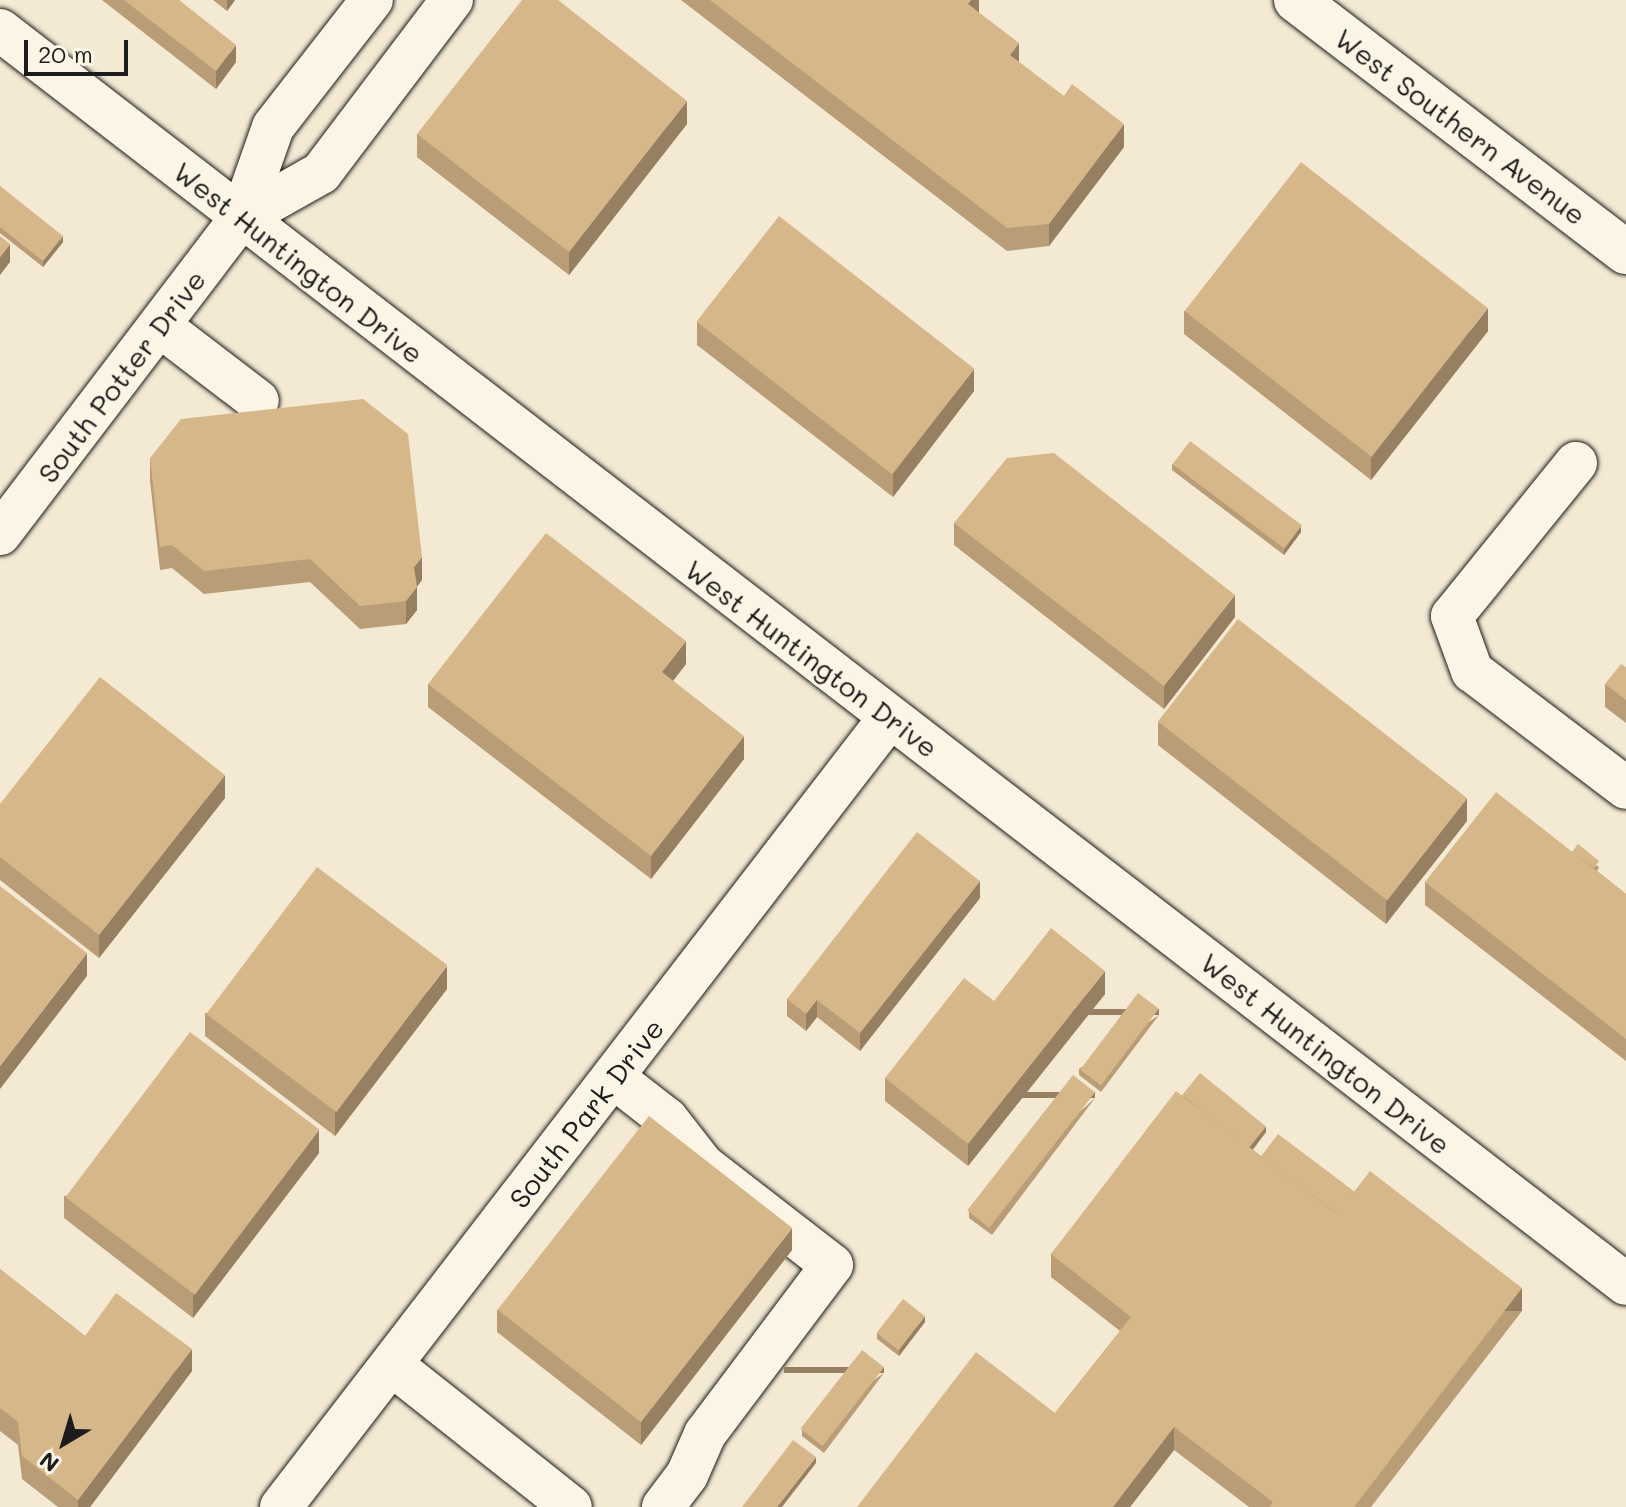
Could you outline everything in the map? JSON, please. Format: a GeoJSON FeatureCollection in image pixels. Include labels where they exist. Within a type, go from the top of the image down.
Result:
{"type":"FeatureCollection","features":[{"type":"Feature","properties":{"kind":"main road","name":"West Southern Avenue"},"geometry":{"type":"LineString","coordinates":[[1296,0],[1626,252]]}},
{"type":"Feature","properties":{"kind":"street","name":"South Potter Drive"},"geometry":{"type":"LineString","coordinates":[[0,534],[241,218],[273,127],[372,0]]}},
{"type":"Feature","properties":{"kind":"street","name":"South Potter Drive"},"geometry":{"type":"LineString","coordinates":[[241,218],[321,173],[452,0]]}},
{"type":"Feature","properties":{"kind":"street","name":"West Huntington Drive"},"geometry":{"type":"LineString","coordinates":[[0,30],[1626,1284]]}},
{"type":"Feature","properties":{"kind":"street"},"geometry":{"type":"LineString","coordinates":[[160,326],[258,401]]}},
{"type":"Feature","properties":{"kind":"street"},"geometry":{"type":"LineString","coordinates":[[1576,463],[1452,616],[1472,671],[1626,788]]}},
{"type":"Feature","properties":{"kind":"street","name":"South Park Drive"},"geometry":{"type":"LineString","coordinates":[[281,1507],[889,718]]}},
{"type":"Feature","properties":{"kind":"street"},"geometry":{"type":"LineString","coordinates":[[613,1077],[667,1119],[703,1165],[832,1265],[705,1434],[687,1475],[663,1507]]}},
{"type":"Feature","properties":{"kind":"street"},"geometry":{"type":"LineString","coordinates":[[392,1365],[571,1507]]}},
{"type":"Feature","properties":{"kind":"building"},"geometry":{"type":"Polygon","coordinates":[[[124,0],[179,0],[236,45],[216,71],[124,0]]]}},
{"type":"Feature","properties":{"kind":"building"},"geometry":{"type":"Polygon","coordinates":[[[522,0],[558,0],[687,101],[569,252],[417,134],[522,0]]]}},
{"type":"Feature","properties":{"kind":"building"},"geometry":{"type":"Polygon","coordinates":[[[710,0],[971,0],[968,4],[1019,43],[1010,55],[1064,96],[1072,84],[1124,124],[1049,224],[1007,228],[710,0]]]}},
{"type":"Feature","properties":{"kind":"building"},"geometry":{"type":"Polygon","coordinates":[[[1301,162],[1488,308],[1371,457],[1185,311],[1301,162]]]}},
{"type":"Feature","properties":{"kind":"building"},"geometry":{"type":"Polygon","coordinates":[[[0,186],[63,236],[43,261],[0,227],[0,186]]]}},
{"type":"Feature","properties":{"kind":"building"},"geometry":{"type":"Polygon","coordinates":[[[779,216],[974,369],[892,474],[697,322],[779,216]]]}},
{"type":"Feature","properties":{"kind":"building"},"geometry":{"type":"Polygon","coordinates":[[[0,236],[10,244],[0,257],[0,236]]]}},
{"type":"Feature","properties":{"kind":"building"},"geometry":{"type":"Polygon","coordinates":[[[363,399],[408,434],[422,557],[414,567],[417,587],[406,601],[360,606],[310,559],[204,571],[172,545],[160,547],[150,458],[181,419],[363,399]]]}},
{"type":"Feature","properties":{"kind":"building"},"geometry":{"type":"Polygon","coordinates":[[[1190,441],[1302,525],[1284,548],[1173,464],[1190,441]]]}},
{"type":"Feature","properties":{"kind":"building"},"geometry":{"type":"Polygon","coordinates":[[[1054,453],[1235,595],[1164,686],[954,523],[1007,458],[1054,453]]]}},
{"type":"Feature","properties":{"kind":"building"},"geometry":{"type":"Polygon","coordinates":[[[546,533],[686,641],[662,672],[744,736],[651,856],[428,684],[546,533]]]}},
{"type":"Feature","properties":{"kind":"building"},"geometry":{"type":"Polygon","coordinates":[[[1238,619],[1467,798],[1387,901],[1158,721],[1238,619]]]}},
{"type":"Feature","properties":{"kind":"building"},"geometry":{"type":"Polygon","coordinates":[[[1621,664],[1626,667],[1626,700],[1605,684],[1621,664]]]}},
{"type":"Feature","properties":{"kind":"building"},"geometry":{"type":"Polygon","coordinates":[[[100,677],[225,775],[99,935],[0,857],[0,804],[100,677]]]}},
{"type":"Feature","properties":{"kind":"building"},"geometry":{"type":"Polygon","coordinates":[[[1496,792],[1626,894],[1626,1039],[1425,882],[1496,792]]]}},
{"type":"Feature","properties":{"kind":"building"},"geometry":{"type":"Polygon","coordinates":[[[917,832],[980,881],[860,1033],[817,1000],[806,1014],[787,999],[917,832]]]}},
{"type":"Feature","properties":{"kind":"building"},"geometry":{"type":"Polygon","coordinates":[[[1578,844],[1599,861],[1594,868],[1572,852],[1578,844]]]}},
{"type":"Feature","properties":{"kind":"building"},"geometry":{"type":"Polygon","coordinates":[[[317,867],[447,965],[336,1112],[206,1014],[317,867]]]}},
{"type":"Feature","properties":{"kind":"building"},"geometry":{"type":"Polygon","coordinates":[[[0,886],[87,953],[0,1066],[0,886]]]}},
{"type":"Feature","properties":{"kind":"building"},"geometry":{"type":"Polygon","coordinates":[[[1051,928],[1105,971],[968,1144],[885,1078],[964,978],[994,1001],[1051,928]]]}},
{"type":"Feature","properties":{"kind":"building"},"geometry":{"type":"Polygon","coordinates":[[[1138,993],[1159,1009],[1101,1085],[1080,1070],[1138,993]]]}},
{"type":"Feature","properties":{"kind":"building"},"geometry":{"type":"Polygon","coordinates":[[[190,1032],[319,1129],[195,1295],[65,1197],[190,1032]]]}},
{"type":"Feature","properties":{"kind":"building"},"geometry":{"type":"Polygon","coordinates":[[[1200,1073],[1266,1126],[1248,1148],[1182,1095],[1200,1073]]]}},
{"type":"Feature","properties":{"kind":"building"},"geometry":{"type":"Polygon","coordinates":[[[1073,1075],[1095,1092],[989,1228],[967,1211],[1073,1075]]]}},
{"type":"Feature","properties":{"kind":"building"},"geometry":{"type":"Polygon","coordinates":[[[1176,1091],[1337,1214],[1370,1171],[1522,1288],[1354,1507],[1269,1507],[1273,1502],[1174,1427],[1113,1507],[857,1507],[976,1352],[1055,1413],[1131,1317],[1051,1254],[1176,1091]]]}},
{"type":"Feature","properties":{"kind":"building"},"geometry":{"type":"Polygon","coordinates":[[[649,1116],[792,1228],[641,1422],[498,1310],[649,1116]]]}},
{"type":"Feature","properties":{"kind":"building"},"geometry":{"type":"Polygon","coordinates":[[[1278,1134],[1355,1192],[1338,1214],[1261,1156],[1278,1134]]]}},
{"type":"Feature","properties":{"kind":"building"},"geometry":{"type":"Polygon","coordinates":[[[0,1269],[85,1336],[116,1293],[192,1349],[78,1500],[22,1456],[18,1422],[0,1408],[0,1269]]]}},
{"type":"Feature","properties":{"kind":"building"},"geometry":{"type":"Polygon","coordinates":[[[903,1299],[925,1316],[899,1350],[877,1333],[903,1299]]]}},
{"type":"Feature","properties":{"kind":"building"},"geometry":{"type":"Polygon","coordinates":[[[862,1350],[884,1367],[822,1446],[800,1429],[862,1350]]]}},
{"type":"Feature","properties":{"kind":"building"},"geometry":{"type":"Polygon","coordinates":[[[793,1440],[816,1457],[777,1507],[742,1507],[793,1440]]]}}]}
